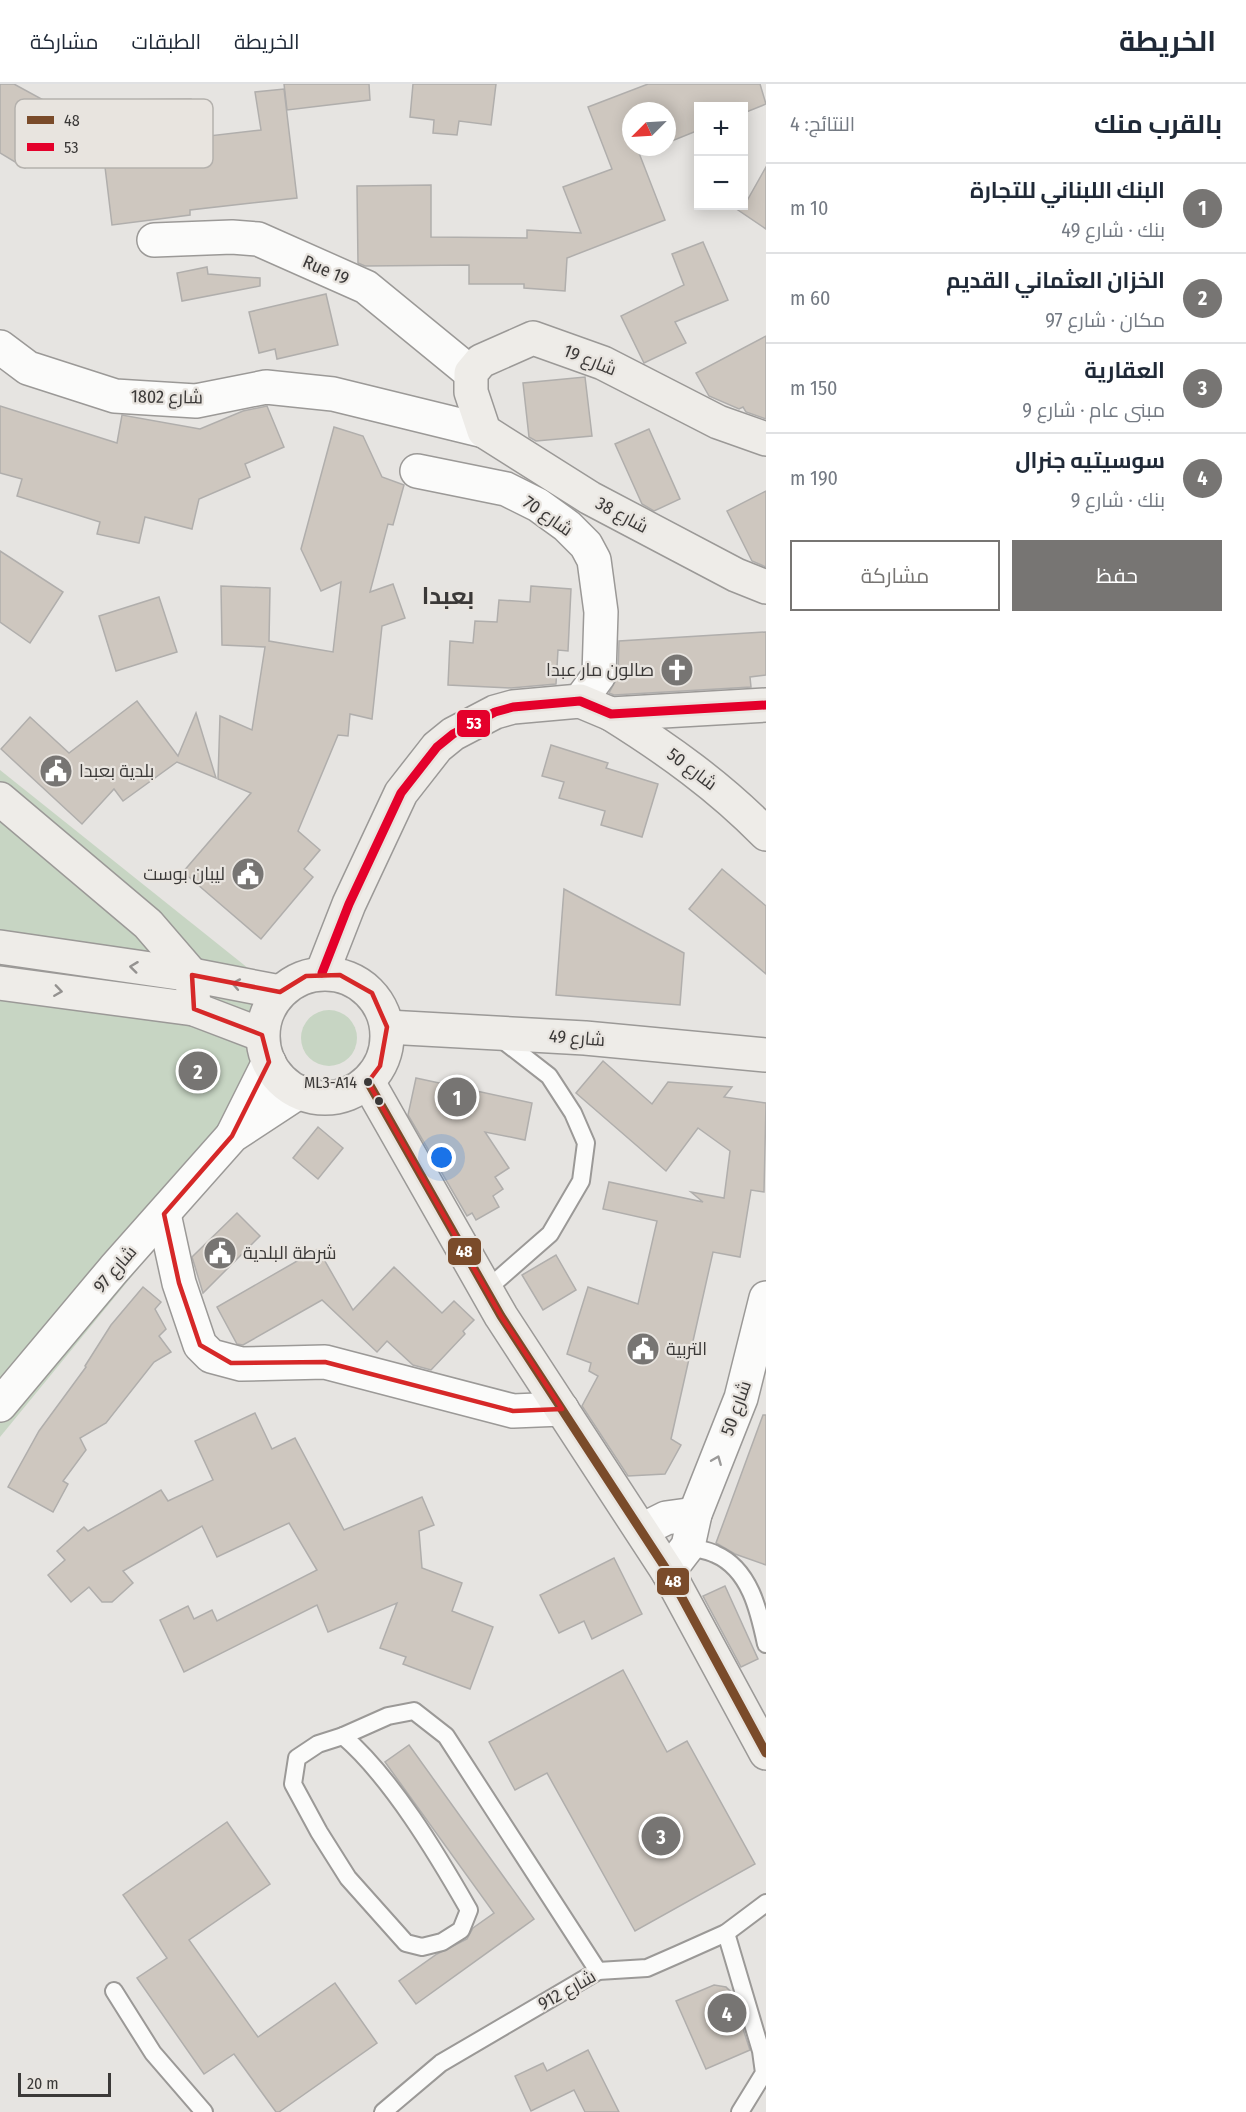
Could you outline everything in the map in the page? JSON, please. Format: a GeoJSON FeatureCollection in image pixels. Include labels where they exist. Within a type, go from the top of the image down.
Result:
{"type":"FeatureCollection","features":[{"type":"Feature","properties":{"kind":"main road","name":"شارع 19"},"geometry":{"type":"LineString","coordinates":[[471,373],[481,361],[533,338],[603,363],[718,422],[766,439]]}},
{"type":"Feature","properties":{"kind":"main road"},"geometry":{"type":"LineString","coordinates":[[471,373],[471,392],[484,431]]}},
{"type":"Feature","properties":{"kind":"main road","name":"شارع 38"},"geometry":{"type":"LineString","coordinates":[[484,431],[590,498],[736,575],[766,587]]}},
{"type":"Feature","properties":{"kind":"main road"},"geometry":{"type":"LineString","coordinates":[[322,973],[349,904],[401,794],[437,747],[453,734],[495,712],[513,707],[579,702],[611,714],[766,705]]}},
{"type":"Feature","properties":{"kind":"main road","name":"شارع 50"},"geometry":{"type":"LineString","coordinates":[[611,714],[701,775],[729,797],[766,834]]}},
{"type":"Feature","properties":{"kind":"main road"},"geometry":{"type":"LineString","coordinates":[[0,799],[148,924],[192,975],[194,1010]]}},
{"type":"Feature","properties":{"kind":"main road"},"geometry":{"type":"LineString","coordinates":[[0,947],[192,975],[280,992]]}},
{"type":"Feature","properties":{"kind":"main road"},"geometry":{"type":"LineString","coordinates":[[322,973],[340,975],[357,982],[372,993],[382,1009],[387,1027],[387,1047],[380,1066],[368,1082],[354,1092],[337,1097],[320,1098],[288,1086],[274,1072],[266,1048],[264,1020],[280,992],[306,976],[322,973]]}},
{"type":"Feature","properties":{"kind":"main road"},"geometry":{"type":"LineString","coordinates":[[0,983],[194,1010],[266,1048]]}},
{"type":"Feature","properties":{"kind":"main road","name":"شارع 49"},"geometry":{"type":"LineString","coordinates":[[387,1027],[585,1038],[766,1055]]}},
{"type":"Feature","properties":{"kind":"main road"},"geometry":{"type":"LineString","coordinates":[[368,1082],[486,1290],[668,1572],[766,1753]]}},
{"type":"Feature","properties":{"kind":"street","name":"Rue 19"},"geometry":{"type":"LineString","coordinates":[[154,240],[258,238],[366,287],[471,373]]}},
{"type":"Feature","properties":{"kind":"street","name":"شارع 1802"},"geometry":{"type":"LineString","coordinates":[[0,347],[28,368],[115,396],[196,401],[266,387],[333,394],[484,431]]}},
{"type":"Feature","properties":{"kind":"street","name":"شارع 70"},"geometry":{"type":"LineString","coordinates":[[417,471],[506,489],[538,505],[567,526],[586,545],[594,560],[601,612],[599,675],[579,702]]}},
{"type":"Feature","properties":{"kind":"street","name":"شارع 97"},"geometry":{"type":"LineString","coordinates":[[232,1136],[266,1048]]}},
{"type":"Feature","properties":{"kind":"street","name":"شارع 97"},"geometry":{"type":"LineString","coordinates":[[0,1405],[232,1136],[299,1092]]}},
{"type":"Feature","properties":{"kind":"street"},"geometry":{"type":"LineString","coordinates":[[164,1214],[179,1283],[200,1345],[211,1356],[241,1364],[325,1362],[513,1411],[562,1409]]}},
{"type":"Feature","properties":{"kind":"street","name":"شارع 50"},"geometry":{"type":"LineString","coordinates":[[668,1572],[688,1546],[695,1514],[741,1398],[766,1298]]}},
{"type":"Feature","properties":{"kind":"street"},"geometry":{"type":"LineString","coordinates":[[642,1530],[666,1518],[695,1514]]}},
{"type":"Feature","properties":{"kind":"lane"},"geometry":{"type":"LineString","coordinates":[[486,1290],[550,1234],[581,1181],[586,1143],[573,1113],[549,1076],[492,1033]]}},
{"type":"Feature","properties":{"kind":"lane"},"geometry":{"type":"LineString","coordinates":[[688,1546],[717,1554],[740,1574],[760,1610],[766,1644]]}},
{"type":"Feature","properties":{"kind":"lane"},"geometry":{"type":"LineString","coordinates":[[343,1736],[364,1754],[440,1858],[469,1910],[461,1930],[442,1942],[422,1947],[406,1943],[348,1878],[293,1784],[297,1758],[318,1744],[343,1736],[388,1716],[414,1712],[446,1736],[598,1971]]}},
{"type":"Feature","properties":{"kind":"lane","name":"شارع 912"},"geometry":{"type":"LineString","coordinates":[[383,2112],[441,2063],[598,1971],[646,1968],[726,1934],[766,1903]]}},
{"type":"Feature","properties":{"kind":"lane"},"geometry":{"type":"LineString","coordinates":[[726,1934],[761,2051],[764,2073],[740,2112]]}},
{"type":"Feature","properties":{"kind":"lane"},"geometry":{"type":"LineString","coordinates":[[114,1991],[153,2052],[204,2112]]}},
{"type":"Feature","properties":{"kind":"highlighted area"},"geometry":{"type":"Polygon","coordinates":[[[192,975],[280,992],[306,976],[340,975],[372,993],[387,1027],[380,1066],[368,1082],[501,1316],[562,1409],[513,1411],[325,1362],[231,1363],[200,1345],[179,1283],[164,1214],[232,1136],[269,1062],[262,1035],[194,1009],[192,975]]]}},
{"type":"Feature","properties":{"kind":"green space"},"geometry":{"type":"Polygon","coordinates":[[[0,770],[268,984],[278,1098],[0,1437],[0,770]]]}},
{"type":"Feature","properties":{"kind":"green space"},"geometry":{"type":"Polygon","coordinates":[[[329,1010],[340,1012],[349,1018],[355,1027],[357,1038],[355,1049],[349,1058],[340,1064],[329,1066],[318,1064],[309,1058],[303,1049],[301,1038],[303,1027],[309,1018],[318,1012],[329,1010]]]}},
{"type":"Feature","properties":{"kind":"building"},"geometry":{"type":"Polygon","coordinates":[[[0,84],[14,84],[42,99],[15,99],[15,162],[0,153],[0,84]]]}},
{"type":"Feature","properties":{"kind":"building"},"geometry":{"type":"Polygon","coordinates":[[[284,84],[369,84],[370,100],[287,110],[284,84]]]}},
{"type":"Feature","properties":{"kind":"building"},"geometry":{"type":"Polygon","coordinates":[[[413,84],[496,84],[491,125],[459,121],[457,135],[433,133],[434,120],[410,117],[413,84]]]}},
{"type":"Feature","properties":{"kind":"building"},"geometry":{"type":"Polygon","coordinates":[[[648,84],[760,84],[766,104],[748,111],[748,102],[694,102],[694,132],[676,139],[676,102],[622,102],[622,156],[640,156],[665,220],[567,258],[565,291],[524,288],[524,284],[469,284],[469,265],[365,266],[358,263],[357,186],[431,185],[431,237],[527,238],[527,230],[581,233],[563,187],[612,169],[588,107],[648,84]]]}},
{"type":"Feature","properties":{"kind":"building"},"geometry":{"type":"Polygon","coordinates":[[[284,89],[297,198],[190,210],[190,215],[112,225],[105,168],[213,168],[213,136],[261,130],[255,92],[284,89]]]}},
{"type":"Feature","properties":{"kind":"building"},"geometry":{"type":"Polygon","coordinates":[[[766,167],[766,229],[738,210],[748,210],[748,199],[766,167]]]}},
{"type":"Feature","properties":{"kind":"building"},"geometry":{"type":"Polygon","coordinates":[[[703,242],[728,300],[675,322],[686,343],[644,363],[621,316],[684,285],[672,254],[703,242]]]}},
{"type":"Feature","properties":{"kind":"building"},"geometry":{"type":"Polygon","coordinates":[[[207,267],[208,274],[260,278],[260,286],[182,301],[177,273],[207,267]]]}},
{"type":"Feature","properties":{"kind":"building"},"geometry":{"type":"Polygon","coordinates":[[[326,294],[338,345],[277,359],[275,349],[259,353],[249,312],[326,294]]]}},
{"type":"Feature","properties":{"kind":"building"},"geometry":{"type":"Polygon","coordinates":[[[766,336],[766,419],[746,412],[743,407],[739,409],[709,396],[696,373],[766,336]]]}},
{"type":"Feature","properties":{"kind":"building"},"geometry":{"type":"Polygon","coordinates":[[[585,377],[592,436],[536,441],[529,437],[523,383],[585,377]]]}},
{"type":"Feature","properties":{"kind":"building"},"geometry":{"type":"Polygon","coordinates":[[[0,406],[117,443],[122,415],[200,429],[243,411],[267,406],[284,447],[245,464],[250,477],[199,499],[192,529],[145,517],[139,543],[97,534],[100,522],[17,496],[22,479],[0,473],[0,406]]]}},
{"type":"Feature","properties":{"kind":"building"},"geometry":{"type":"Polygon","coordinates":[[[334,427],[363,436],[382,477],[404,485],[393,525],[388,524],[370,592],[393,584],[405,618],[382,626],[372,719],[350,714],[348,736],[338,735],[298,831],[320,850],[304,869],[313,877],[261,939],[183,872],[251,793],[218,779],[220,716],[252,730],[265,647],[222,645],[221,586],[270,588],[269,641],[333,652],[341,582],[321,591],[301,549],[334,427]]]}},
{"type":"Feature","properties":{"kind":"building"},"geometry":{"type":"Polygon","coordinates":[[[649,429],[680,499],[654,511],[642,504],[615,444],[649,429]]]}},
{"type":"Feature","properties":{"kind":"building"},"geometry":{"type":"Polygon","coordinates":[[[766,491],[766,567],[752,561],[727,511],[766,491]]]}},
{"type":"Feature","properties":{"kind":"building"},"geometry":{"type":"Polygon","coordinates":[[[0,551],[63,592],[30,643],[0,622],[0,551]]]}},
{"type":"Feature","properties":{"kind":"building"},"geometry":{"type":"Polygon","coordinates":[[[531,586],[571,589],[568,651],[558,650],[556,684],[511,688],[448,685],[450,641],[473,643],[475,621],[497,622],[499,600],[530,602],[531,586]]]}},
{"type":"Feature","properties":{"kind":"building"},"geometry":{"type":"Polygon","coordinates":[[[159,597],[177,652],[116,671],[99,616],[159,597]]]}},
{"type":"Feature","properties":{"kind":"building","name":"صالون مار عبدا"},"geometry":{"type":"Polygon","coordinates":[[[766,632],[766,675],[750,677],[751,687],[614,695],[609,693],[618,676],[619,641],[766,632]]]}},
{"type":"Feature","properties":{"kind":"building"},"geometry":{"type":"Polygon","coordinates":[[[137,701],[178,756],[196,713],[216,778],[177,762],[123,801],[114,789],[82,824],[1,749],[30,717],[69,753],[137,701]]]}},
{"type":"Feature","properties":{"kind":"building"},"geometry":{"type":"Polygon","coordinates":[[[551,745],[608,763],[606,768],[658,784],[642,837],[601,825],[605,811],[559,798],[564,782],[542,776],[551,745]]]}},
{"type":"Feature","properties":{"kind":"building"},"geometry":{"type":"Polygon","coordinates":[[[722,869],[766,906],[766,974],[689,909],[722,869]]]}},
{"type":"Feature","properties":{"kind":"building"},"geometry":{"type":"Polygon","coordinates":[[[564,889],[684,953],[680,1005],[556,995],[564,889]]]}},
{"type":"Feature","properties":{"kind":"building"},"geometry":{"type":"Polygon","coordinates":[[[603,1061],[652,1104],[668,1082],[732,1087],[724,1097],[766,1103],[764,1192],[751,1190],[740,1257],[713,1252],[671,1439],[681,1445],[665,1474],[628,1476],[582,1406],[598,1376],[589,1371],[591,1363],[567,1354],[588,1287],[638,1304],[657,1221],[603,1209],[609,1182],[703,1202],[691,1192],[724,1198],[730,1151],[698,1128],[666,1171],[576,1093],[603,1061]]]}},
{"type":"Feature","properties":{"kind":"building"},"geometry":{"type":"Polygon","coordinates":[[[416,1078],[532,1103],[525,1140],[485,1132],[509,1168],[495,1177],[503,1189],[493,1196],[499,1207],[476,1220],[472,1213],[467,1216],[408,1115],[416,1078]]]}},
{"type":"Feature","properties":{"kind":"building"},"geometry":{"type":"Polygon","coordinates":[[[318,1127],[343,1148],[318,1179],[293,1158],[318,1127]]]}},
{"type":"Feature","properties":{"kind":"building","name":"شرطة البلدية"},"geometry":{"type":"Polygon","coordinates":[[[237,1213],[260,1236],[203,1293],[192,1257],[237,1213]]]}},
{"type":"Feature","properties":{"kind":"building"},"geometry":{"type":"Polygon","coordinates":[[[318,1249],[353,1310],[394,1267],[442,1313],[454,1301],[474,1320],[463,1331],[465,1334],[431,1370],[413,1365],[387,1341],[377,1352],[322,1300],[243,1345],[237,1344],[217,1307],[318,1249]]]}},
{"type":"Feature","properties":{"kind":"building"},"geometry":{"type":"Polygon","coordinates":[[[556,1255],[576,1290],[543,1310],[522,1275],[556,1255]]]}},
{"type":"Feature","properties":{"kind":"building"},"geometry":{"type":"Polygon","coordinates":[[[143,1287],[161,1302],[155,1309],[166,1329],[159,1336],[171,1352],[154,1362],[106,1423],[80,1438],[86,1450],[63,1481],[68,1484],[53,1512],[8,1487],[39,1431],[86,1367],[111,1325],[143,1287]]]}},
{"type":"Feature","properties":{"kind":"building"},"geometry":{"type":"Polygon","coordinates":[[[255,1413],[272,1449],[295,1438],[344,1530],[422,1497],[434,1525],[419,1531],[422,1568],[462,1583],[452,1611],[493,1627],[470,1689],[403,1664],[406,1657],[380,1648],[397,1603],[328,1632],[317,1605],[184,1672],[160,1620],[188,1606],[194,1619],[212,1610],[217,1621],[317,1570],[289,1523],[217,1557],[202,1526],[123,1571],[133,1583],[112,1602],[102,1602],[89,1587],[71,1602],[48,1575],[65,1560],[57,1551],[84,1527],[88,1531],[161,1490],[168,1501],[213,1480],[195,1441],[255,1413]]]}},
{"type":"Feature","properties":{"kind":"building"},"geometry":{"type":"Polygon","coordinates":[[[763,1415],[766,1415],[766,1565],[735,1554],[716,1543],[763,1415]]]}},
{"type":"Feature","properties":{"kind":"building"},"geometry":{"type":"Polygon","coordinates":[[[614,1558],[642,1614],[592,1639],[584,1621],[559,1633],[540,1595],[614,1558]]]}},
{"type":"Feature","properties":{"kind":"building"},"geometry":{"type":"Polygon","coordinates":[[[725,1586],[758,1659],[741,1667],[703,1596],[725,1586]]]}},
{"type":"Feature","properties":{"kind":"building"},"geometry":{"type":"Polygon","coordinates":[[[623,1670],[667,1752],[687,1741],[755,1864],[635,1931],[547,1773],[515,1790],[489,1742],[623,1670]]]}},
{"type":"Feature","properties":{"kind":"building"},"geometry":{"type":"Polygon","coordinates":[[[409,1745],[534,1919],[416,2004],[399,1981],[437,1954],[467,1939],[473,1928],[494,1913],[385,1762],[409,1745]]]}},
{"type":"Feature","properties":{"kind":"building"},"geometry":{"type":"Polygon","coordinates":[[[227,1822],[270,1884],[189,1940],[258,2037],[335,1983],[377,2043],[279,2112],[276,2112],[234,2054],[204,2074],[137,1978],[167,1958],[123,1895],[227,1822]]]}},
{"type":"Feature","properties":{"kind":"building"},"geometry":{"type":"Polygon","coordinates":[[[714,1985],[726,1987],[731,1992],[750,2050],[706,2069],[676,2001],[714,1985]]]}},
{"type":"Feature","properties":{"kind":"building"},"geometry":{"type":"Polygon","coordinates":[[[588,2050],[619,2112],[585,2112],[574,2090],[531,2111],[515,2076],[543,2063],[547,2071],[588,2050]]]}},
{"type":"Feature","properties":{"kind":"transit line","name":"53"},"geometry":{"type":"LineString","coordinates":[[322,973],[349,904],[401,793],[437,747],[453,734],[495,712],[513,707],[580,701],[611,714],[766,705]]}},
{"type":"Feature","properties":{"kind":"transit line","name":"48"},"geometry":{"type":"LineString","coordinates":[[368,1082],[501,1316],[668,1572],[766,1753]]}},
{"type":"Feature","properties":{"kind":"place","name":"صالون مار عبدا"},"geometry":{"type":"Point","coordinates":[677,670]}},
{"type":"Feature","properties":{"kind":"place","name":"بلدية بعبدا"},"geometry":{"type":"Point","coordinates":[56,771]}},
{"type":"Feature","properties":{"kind":"place","name":"ليبان بوست"},"geometry":{"type":"Point","coordinates":[248,874]}},
{"type":"Feature","properties":{"kind":"place","name":"الخزان العثماني القديم"},"geometry":{"type":"Point","coordinates":[198,1071]}},
{"type":"Feature","properties":{"kind":"place","name":"ML3-A14"},"geometry":{"type":"Point","coordinates":[368,1082]}},
{"type":"Feature","properties":{"kind":"place","name":"البنك اللبناني للتجارة"},"geometry":{"type":"Point","coordinates":[457,1097]}},
{"type":"Feature","properties":{"kind":"place","name":"شرطة البلدية"},"geometry":{"type":"Point","coordinates":[220,1253]}},
{"type":"Feature","properties":{"kind":"place","name":"التربية"},"geometry":{"type":"Point","coordinates":[643,1349]}},
{"type":"Feature","properties":{"kind":"place","name":"العقارية"},"geometry":{"type":"Point","coordinates":[661,1836]}},
{"type":"Feature","properties":{"kind":"place","name":"سوسيتيه جنرال"},"geometry":{"type":"Point","coordinates":[727,2013]}},
{"type":"Feature","properties":{"kind":"district","name":"بعبدا"},"geometry":{"type":"Point","coordinates":[448,596]}}]}
